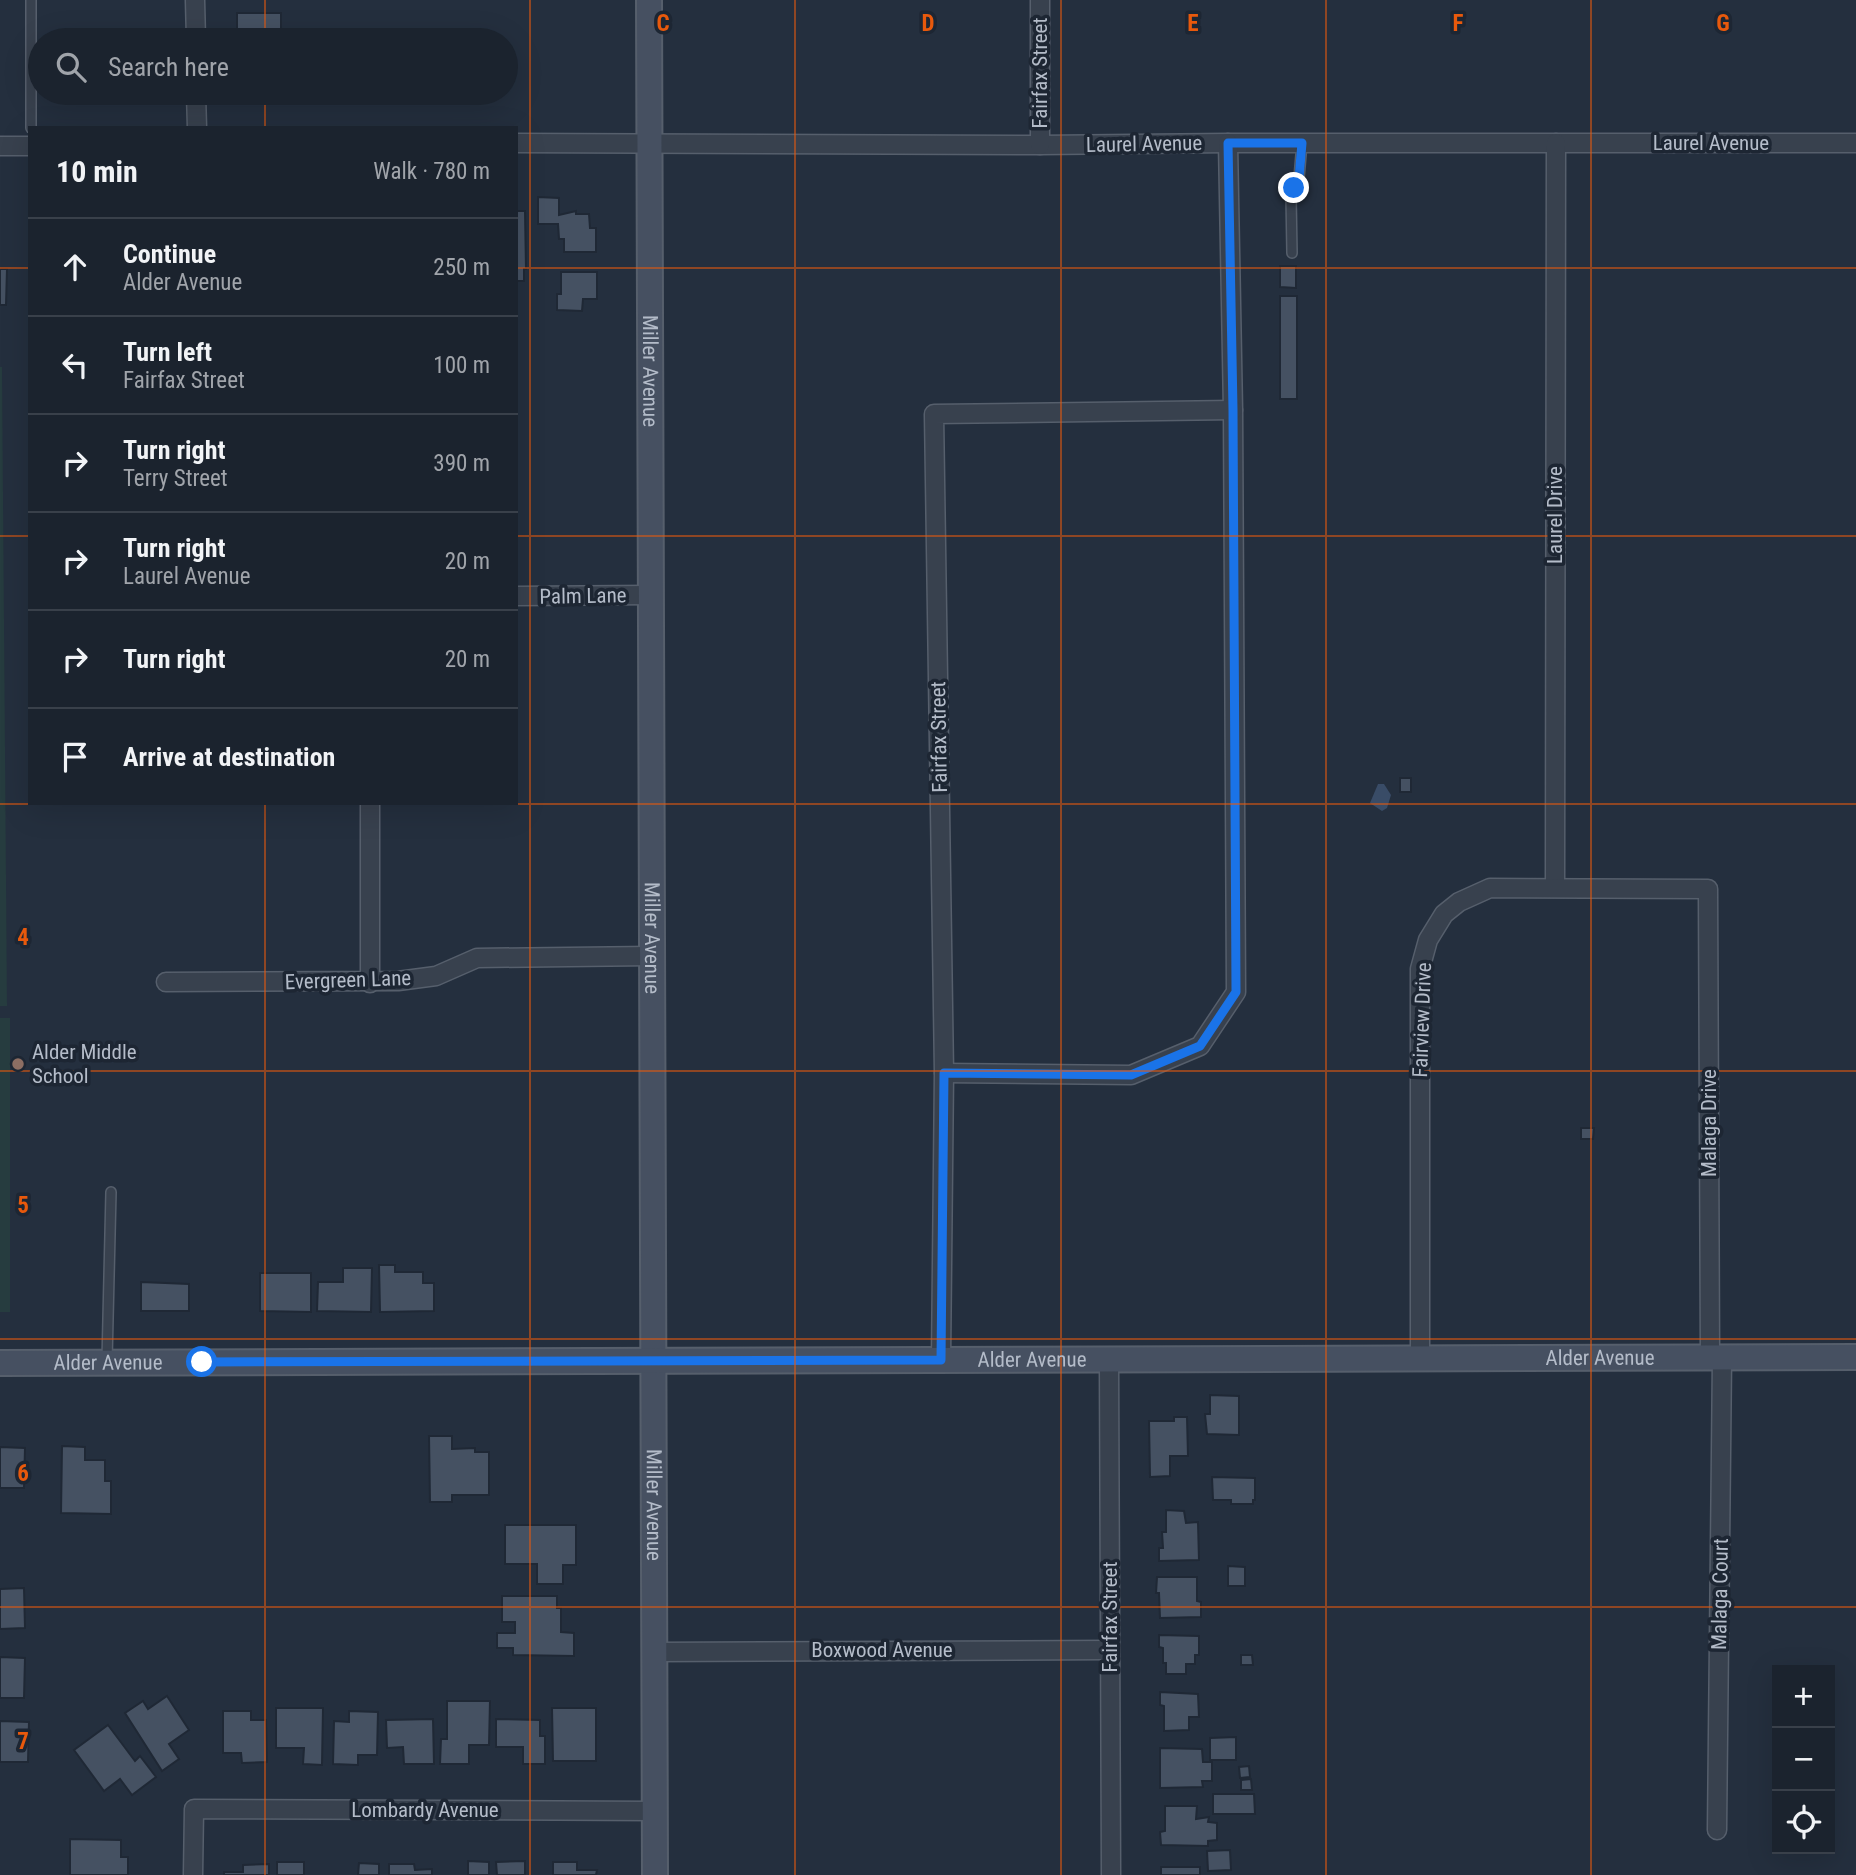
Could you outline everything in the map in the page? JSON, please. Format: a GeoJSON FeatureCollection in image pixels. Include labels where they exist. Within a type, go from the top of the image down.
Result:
{"type":"FeatureCollection","features":[{"type":"Feature","properties":{"kind":"street"},"geometry":{"type":"LineString","coordinates":[[195,0],[196,28]]}},
{"type":"Feature","properties":{"kind":"street","name":"Miller Avenue"},"geometry":{"type":"LineString","coordinates":[[649,0],[655,1875]]}},
{"type":"Feature","properties":{"kind":"street","name":"Fairfax Street"},"geometry":{"type":"LineString","coordinates":[[1040,0],[1040,145]]}},
{"type":"Feature","properties":{"kind":"street"},"geometry":{"type":"LineString","coordinates":[[197,105],[197,126]]}},
{"type":"Feature","properties":{"kind":"street","name":"Laurel Avenue"},"geometry":{"type":"LineString","coordinates":[[518,143],[1856,143]]}},
{"type":"Feature","properties":{"kind":"street"},"geometry":{"type":"LineString","coordinates":[[944,1073],[1131,1075],[1200,1046],[1236,992],[1233,410],[1228,143]]}},
{"type":"Feature","properties":{"kind":"street","name":"Laurel Drive"},"geometry":{"type":"LineString","coordinates":[[1555,887],[1556,143]]}},
{"type":"Feature","properties":{"kind":"street"},"geometry":{"type":"LineString","coordinates":[[0,146],[28,146]]}},
{"type":"Feature","properties":{"kind":"street","name":"Fairfax Street"},"geometry":{"type":"LineString","coordinates":[[941,1360],[944,1073],[934,414],[1233,410]]}},
{"type":"Feature","properties":{"kind":"street","name":"Palm Lane"},"geometry":{"type":"LineString","coordinates":[[518,596],[651,595]]}},
{"type":"Feature","properties":{"kind":"street"},"geometry":{"type":"LineString","coordinates":[[370,805],[370,982]]}},
{"type":"Feature","properties":{"kind":"street","name":"Fairview Drive"},"geometry":{"type":"LineString","coordinates":[[1420,1359],[1420,969],[1428,940],[1444,914],[1460,902],[1490,888],[1707,889]]}},
{"type":"Feature","properties":{"kind":"street","name":"Malaga Drive"},"geometry":{"type":"LineString","coordinates":[[1707,889],[1716,1358]]}},
{"type":"Feature","properties":{"kind":"street","name":"Evergreen Lane"},"geometry":{"type":"LineString","coordinates":[[166,982],[370,982],[436,976],[477,958],[651,956]]}},
{"type":"Feature","properties":{"kind":"street","name":"Alder Avenue"},"geometry":{"type":"LineString","coordinates":[[0,1363],[1856,1357]]}},
{"type":"Feature","properties":{"kind":"street","name":"Malaga Court"},"geometry":{"type":"LineString","coordinates":[[1716,1358],[1717,1830]]}},
{"type":"Feature","properties":{"kind":"street","name":"Fairfax Street"},"geometry":{"type":"LineString","coordinates":[[1109,1360],[1111,1875]]}},
{"type":"Feature","properties":{"kind":"street","name":"Boxwood Avenue"},"geometry":{"type":"LineString","coordinates":[[654,1652],[1110,1650]]}},
{"type":"Feature","properties":{"kind":"street","name":"Lombardy Avenue"},"geometry":{"type":"LineString","coordinates":[[193,1875],[194,1809],[655,1811]]}},
{"type":"Feature","properties":{"kind":"lane"},"geometry":{"type":"LineString","coordinates":[[31,0],[31,28]]}},
{"type":"Feature","properties":{"kind":"lane"},"geometry":{"type":"LineString","coordinates":[[31,105],[31,126]]}},
{"type":"Feature","properties":{"kind":"lane"},"geometry":{"type":"LineString","coordinates":[[1292,253],[1291,196],[1299,178],[1302,143]]}},
{"type":"Feature","properties":{"kind":"lane"},"geometry":{"type":"LineString","coordinates":[[107,1363],[111,1192]]}},
{"type":"Feature","properties":{"kind":"green space"},"geometry":{"type":"Polygon","coordinates":[[[2,367],[7,1006],[0,1006],[2,367]]]}},
{"type":"Feature","properties":{"kind":"green space"},"geometry":{"type":"Polygon","coordinates":[[[0,1018],[10,1018],[10,1312],[0,1312],[0,1018]]]}},
{"type":"Feature","properties":{"kind":"water"},"geometry":{"type":"Polygon","coordinates":[[[1378,784],[1384,784],[1391,795],[1387,808],[1382,811],[1370,803],[1378,784]]]}},
{"type":"Feature","properties":{"kind":"building"},"geometry":{"type":"Polygon","coordinates":[[[237,13],[281,13],[281,28],[237,28],[237,13]]]}},
{"type":"Feature","properties":{"kind":"building"},"geometry":{"type":"Polygon","coordinates":[[[538,197],[559,198],[559,215],[576,211],[576,214],[589,214],[590,228],[596,228],[596,252],[564,252],[564,239],[559,239],[558,224],[538,224],[538,197]]]}},
{"type":"Feature","properties":{"kind":"building"},"geometry":{"type":"Polygon","coordinates":[[[518,211],[525,211],[524,281],[518,281],[518,211]]]}},
{"type":"Feature","properties":{"kind":"building"},"geometry":{"type":"Polygon","coordinates":[[[1280,266],[1296,266],[1296,288],[1280,287],[1280,266]]]}},
{"type":"Feature","properties":{"kind":"building"},"geometry":{"type":"Polygon","coordinates":[[[0,269],[7,269],[6,305],[0,305],[0,269]]]}},
{"type":"Feature","properties":{"kind":"building"},"geometry":{"type":"Polygon","coordinates":[[[561,272],[597,272],[597,299],[583,299],[582,311],[557,310],[557,294],[561,294],[561,272]]]}},
{"type":"Feature","properties":{"kind":"building"},"geometry":{"type":"Polygon","coordinates":[[[1280,296],[1297,296],[1297,399],[1280,399],[1280,296]]]}},
{"type":"Feature","properties":{"kind":"building"},"geometry":{"type":"Polygon","coordinates":[[[1400,778],[1411,778],[1411,792],[1400,792],[1400,778]]]}},
{"type":"Feature","properties":{"kind":"building"},"geometry":{"type":"Polygon","coordinates":[[[1581,1128],[1594,1128],[1593,1139],[1581,1139],[1581,1128]]]}},
{"type":"Feature","properties":{"kind":"building"},"geometry":{"type":"Polygon","coordinates":[[[379,1265],[395,1265],[395,1272],[423,1272],[423,1283],[434,1283],[434,1311],[380,1312],[379,1265]]]}},
{"type":"Feature","properties":{"kind":"building"},"geometry":{"type":"Polygon","coordinates":[[[343,1268],[372,1268],[371,1312],[317,1311],[318,1282],[343,1282],[343,1268]]]}},
{"type":"Feature","properties":{"kind":"building"},"geometry":{"type":"Polygon","coordinates":[[[260,1273],[311,1273],[311,1312],[260,1311],[260,1273]]]}},
{"type":"Feature","properties":{"kind":"building"},"geometry":{"type":"Polygon","coordinates":[[[141,1282],[189,1284],[189,1311],[141,1311],[141,1282]]]}},
{"type":"Feature","properties":{"kind":"building"},"geometry":{"type":"Polygon","coordinates":[[[1210,1395],[1239,1396],[1239,1435],[1207,1434],[1205,1414],[1210,1414],[1210,1395]]]}},
{"type":"Feature","properties":{"kind":"building"},"geometry":{"type":"Polygon","coordinates":[[[1174,1417],[1187,1417],[1188,1456],[1170,1456],[1170,1476],[1150,1477],[1149,1421],[1174,1421],[1174,1417]]]}},
{"type":"Feature","properties":{"kind":"building"},"geometry":{"type":"Polygon","coordinates":[[[429,1436],[452,1436],[452,1449],[475,1448],[475,1452],[489,1452],[489,1495],[452,1495],[452,1502],[430,1502],[429,1436]]]}},
{"type":"Feature","properties":{"kind":"building"},"geometry":{"type":"Polygon","coordinates":[[[62,1446],[85,1447],[85,1460],[105,1460],[105,1481],[111,1481],[111,1514],[61,1513],[62,1446]]]}},
{"type":"Feature","properties":{"kind":"building"},"geometry":{"type":"Polygon","coordinates":[[[0,1447],[25,1448],[24,1488],[0,1488],[0,1447]]]}},
{"type":"Feature","properties":{"kind":"building"},"geometry":{"type":"Polygon","coordinates":[[[1212,1477],[1255,1478],[1253,1504],[1231,1504],[1231,1500],[1213,1500],[1212,1477]]]}},
{"type":"Feature","properties":{"kind":"building"},"geometry":{"type":"Polygon","coordinates":[[[1166,1510],[1184,1511],[1186,1523],[1198,1522],[1199,1560],[1159,1561],[1159,1548],[1163,1548],[1162,1532],[1166,1532],[1166,1510]]]}},
{"type":"Feature","properties":{"kind":"building"},"geometry":{"type":"Polygon","coordinates":[[[505,1525],[576,1525],[576,1565],[563,1565],[563,1584],[537,1584],[537,1564],[505,1564],[505,1525]]]}},
{"type":"Feature","properties":{"kind":"building"},"geometry":{"type":"Polygon","coordinates":[[[1228,1566],[1245,1567],[1245,1586],[1228,1586],[1228,1566]]]}},
{"type":"Feature","properties":{"kind":"building"},"geometry":{"type":"Polygon","coordinates":[[[1157,1577],[1197,1577],[1197,1601],[1201,1602],[1201,1617],[1160,1618],[1159,1593],[1156,1593],[1157,1577]]]}},
{"type":"Feature","properties":{"kind":"building"},"geometry":{"type":"Polygon","coordinates":[[[24,1588],[25,1628],[0,1629],[0,1589],[24,1588]]]}},
{"type":"Feature","properties":{"kind":"building"},"geometry":{"type":"Polygon","coordinates":[[[502,1596],[557,1596],[557,1608],[561,1608],[561,1632],[574,1633],[574,1656],[513,1655],[513,1648],[497,1648],[497,1633],[515,1633],[515,1622],[502,1622],[502,1596]]]}},
{"type":"Feature","properties":{"kind":"building"},"geometry":{"type":"Polygon","coordinates":[[[1159,1635],[1199,1636],[1199,1655],[1195,1655],[1195,1664],[1186,1664],[1186,1674],[1166,1674],[1163,1648],[1159,1647],[1159,1635]]]}},
{"type":"Feature","properties":{"kind":"building"},"geometry":{"type":"Polygon","coordinates":[[[1241,1655],[1252,1655],[1253,1665],[1241,1665],[1241,1655]]]}},
{"type":"Feature","properties":{"kind":"building"},"geometry":{"type":"Polygon","coordinates":[[[0,1657],[25,1658],[24,1698],[0,1698],[0,1657]]]}},
{"type":"Feature","properties":{"kind":"building"},"geometry":{"type":"Polygon","coordinates":[[[1160,1692],[1198,1694],[1199,1717],[1189,1717],[1189,1730],[1164,1731],[1164,1706],[1160,1705],[1160,1692]]]}},
{"type":"Feature","properties":{"kind":"building"},"geometry":{"type":"Polygon","coordinates":[[[167,1696],[189,1730],[169,1744],[179,1759],[162,1771],[125,1713],[143,1701],[148,1709],[167,1696]]]}},
{"type":"Feature","properties":{"kind":"building"},"geometry":{"type":"Polygon","coordinates":[[[447,1701],[490,1701],[489,1745],[469,1745],[469,1764],[440,1764],[441,1739],[447,1739],[447,1701]]]}},
{"type":"Feature","properties":{"kind":"building"},"geometry":{"type":"Polygon","coordinates":[[[276,1708],[323,1708],[322,1765],[303,1764],[304,1748],[276,1748],[276,1708]]]}},
{"type":"Feature","properties":{"kind":"building"},"geometry":{"type":"Polygon","coordinates":[[[552,1708],[596,1708],[596,1761],[553,1761],[552,1708]]]}},
{"type":"Feature","properties":{"kind":"building"},"geometry":{"type":"Polygon","coordinates":[[[223,1711],[251,1711],[251,1720],[266,1720],[267,1762],[242,1763],[241,1753],[223,1753],[223,1711]]]}},
{"type":"Feature","properties":{"kind":"building"},"geometry":{"type":"Polygon","coordinates":[[[349,1711],[378,1712],[377,1755],[358,1755],[358,1765],[333,1764],[334,1721],[349,1722],[349,1711]]]}},
{"type":"Feature","properties":{"kind":"building"},"geometry":{"type":"Polygon","coordinates":[[[433,1719],[434,1764],[404,1764],[403,1747],[387,1748],[386,1720],[433,1719]]]}},
{"type":"Feature","properties":{"kind":"building"},"geometry":{"type":"Polygon","coordinates":[[[496,1719],[540,1720],[540,1736],[545,1736],[545,1764],[523,1764],[523,1747],[496,1747],[496,1719]]]}},
{"type":"Feature","properties":{"kind":"building"},"geometry":{"type":"Polygon","coordinates":[[[0,1721],[29,1722],[28,1762],[0,1762],[0,1721]]]}},
{"type":"Feature","properties":{"kind":"building"},"geometry":{"type":"Polygon","coordinates":[[[108,1725],[135,1761],[140,1756],[156,1777],[132,1795],[120,1779],[104,1791],[74,1750],[108,1725]]]}},
{"type":"Feature","properties":{"kind":"building"},"geometry":{"type":"Polygon","coordinates":[[[1236,1737],[1236,1760],[1210,1760],[1210,1738],[1236,1737]]]}},
{"type":"Feature","properties":{"kind":"building"},"geometry":{"type":"Polygon","coordinates":[[[1160,1748],[1202,1749],[1203,1762],[1212,1762],[1212,1781],[1202,1781],[1203,1787],[1160,1788],[1160,1748]]]}},
{"type":"Feature","properties":{"kind":"building"},"geometry":{"type":"Polygon","coordinates":[[[1249,1766],[1250,1777],[1240,1778],[1239,1767],[1249,1766]]]}},
{"type":"Feature","properties":{"kind":"building"},"geometry":{"type":"Polygon","coordinates":[[[1251,1779],[1252,1790],[1241,1790],[1241,1780],[1251,1779]]]}},
{"type":"Feature","properties":{"kind":"building"},"geometry":{"type":"Polygon","coordinates":[[[1213,1794],[1254,1794],[1255,1814],[1213,1814],[1213,1794]]]}},
{"type":"Feature","properties":{"kind":"building"},"geometry":{"type":"Polygon","coordinates":[[[1165,1806],[1197,1806],[1196,1819],[1209,1817],[1208,1822],[1217,1823],[1217,1840],[1208,1841],[1208,1846],[1161,1845],[1160,1832],[1165,1831],[1165,1806]]]}},
{"type":"Feature","properties":{"kind":"building"},"geometry":{"type":"Polygon","coordinates":[[[70,1839],[121,1840],[121,1857],[128,1857],[128,1875],[70,1875],[70,1839]]]}},
{"type":"Feature","properties":{"kind":"building"},"geometry":{"type":"Polygon","coordinates":[[[1230,1850],[1231,1870],[1208,1871],[1207,1851],[1230,1850]]]}},
{"type":"Feature","properties":{"kind":"building"},"geometry":{"type":"Polygon","coordinates":[[[468,1861],[489,1862],[489,1875],[468,1875],[468,1861]]]}},
{"type":"Feature","properties":{"kind":"building"},"geometry":{"type":"Polygon","coordinates":[[[525,1861],[525,1875],[497,1875],[496,1862],[525,1861]]]}},
{"type":"Feature","properties":{"kind":"building"},"geometry":{"type":"Polygon","coordinates":[[[277,1862],[304,1862],[304,1875],[277,1875],[277,1862]]]}},
{"type":"Feature","properties":{"kind":"building"},"geometry":{"type":"Polygon","coordinates":[[[553,1862],[577,1862],[577,1870],[597,1870],[596,1875],[553,1875],[553,1862]]]}},
{"type":"Feature","properties":{"kind":"building"},"geometry":{"type":"Polygon","coordinates":[[[359,1863],[379,1864],[379,1875],[358,1875],[359,1863]]]}},
{"type":"Feature","properties":{"kind":"building"},"geometry":{"type":"Polygon","coordinates":[[[269,1864],[269,1875],[224,1875],[224,1872],[243,1872],[243,1865],[269,1864]]]}},
{"type":"Feature","properties":{"kind":"building"},"geometry":{"type":"Polygon","coordinates":[[[389,1864],[414,1864],[415,1870],[432,1869],[432,1875],[389,1875],[389,1864]]]}},
{"type":"Feature","properties":{"kind":"building"},"geometry":{"type":"Polygon","coordinates":[[[1161,1867],[1200,1867],[1200,1875],[1161,1875],[1161,1867]]]}},
{"type":"Feature","properties":{"kind":"place","name":"Alder Middle School"},"geometry":{"type":"Point","coordinates":[18,1064]}},
{"type":"Feature","properties":{"kind":"route"},"geometry":{"type":"LineString","coordinates":[[202,1362],[941,1360],[944,1073],[1131,1075],[1200,1046],[1236,992],[1233,410],[1228,143],[1302,143],[1299,178],[1294,188]]}}]}
